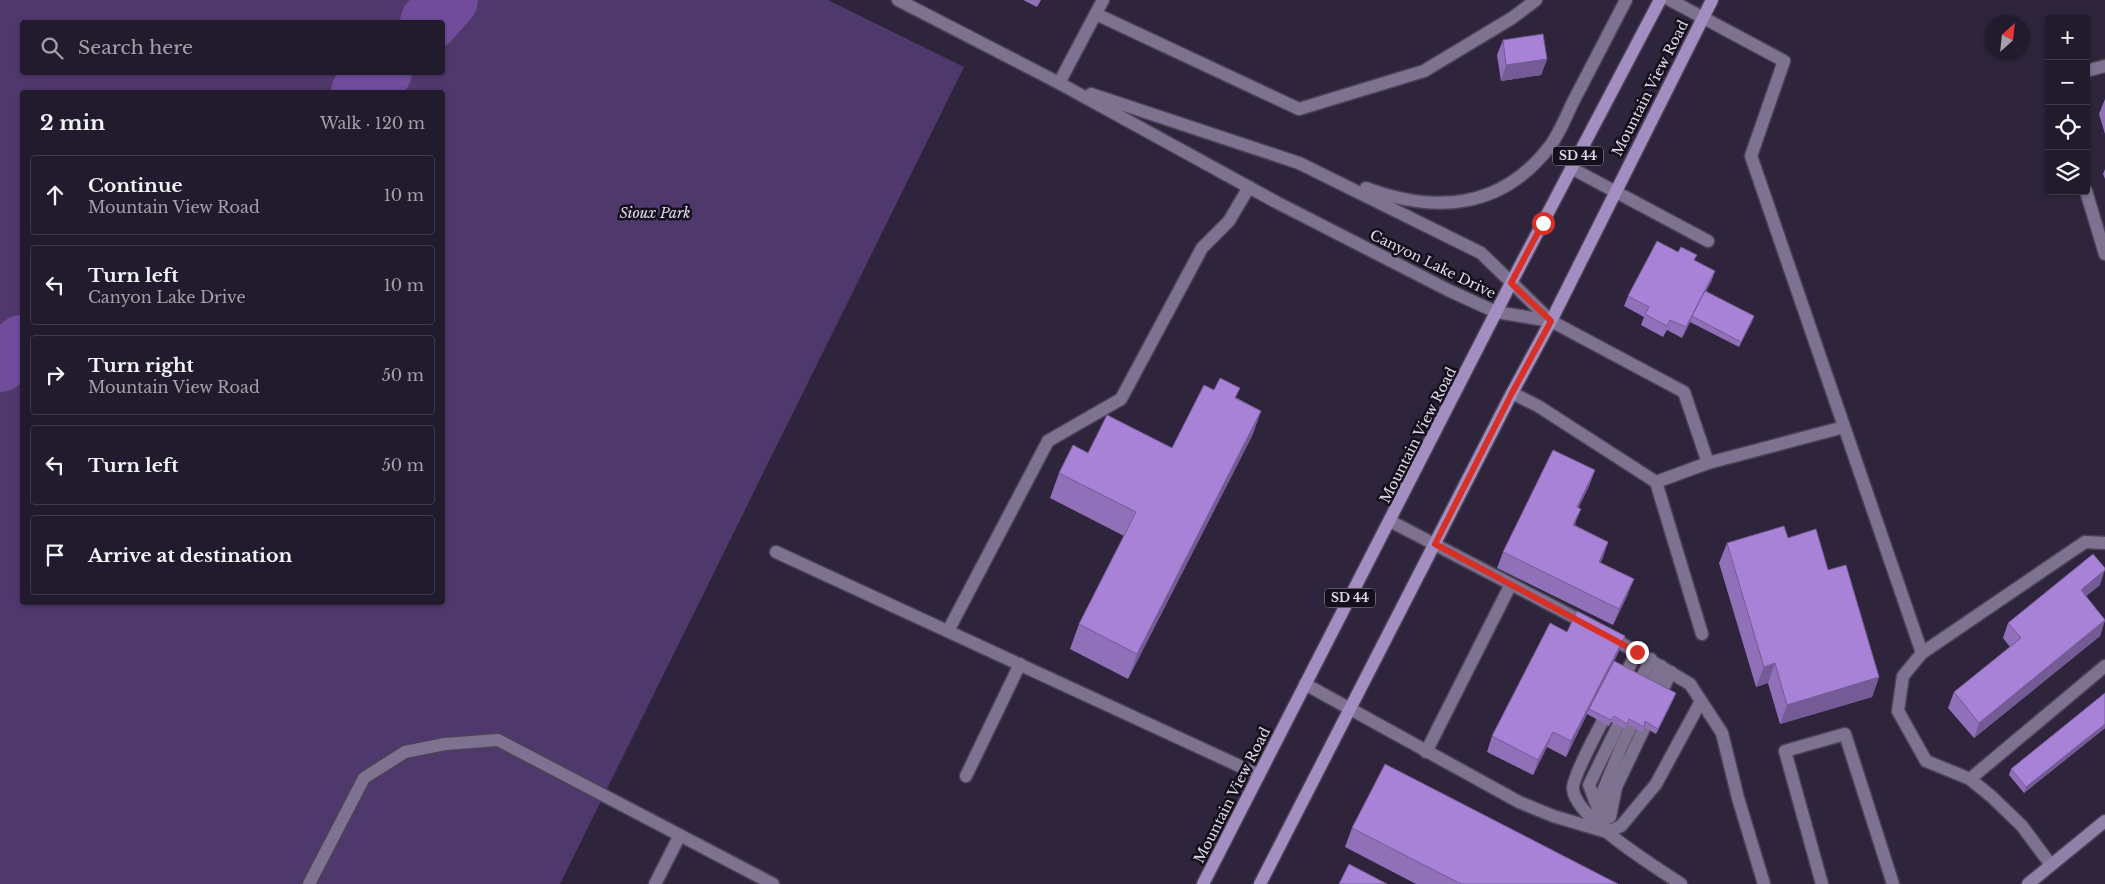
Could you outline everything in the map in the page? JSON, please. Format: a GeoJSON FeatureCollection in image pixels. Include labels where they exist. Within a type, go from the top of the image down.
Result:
{"type":"FeatureCollection","features":[{"type":"Feature","properties":{"kind":"main road","name":"Mountain View Road"},"geometry":{"type":"LineString","coordinates":[[1203,884],[1496,312],[1660,0]]}},
{"type":"Feature","properties":{"kind":"main road","name":"Mountain View Road"},"geometry":{"type":"LineString","coordinates":[[1260,884],[1512,393],[1551,321],[1615,190],[1712,0]]}},
{"type":"Feature","properties":{"kind":"main road"},"geometry":{"type":"LineString","coordinates":[[2028,884],[2105,821]]}},
{"type":"Feature","properties":{"kind":"street","name":"Canyon Lake Drive"},"geometry":{"type":"LineString","coordinates":[[898,0],[1059,83],[1249,187],[1448,290],[1496,312],[1551,321]]}},
{"type":"Feature","properties":{"kind":"street"},"geometry":{"type":"LineString","coordinates":[[1059,83],[1103,0]]}},
{"type":"Feature","properties":{"kind":"street"},"geometry":{"type":"LineString","coordinates":[[1096,14],[1299,109],[1424,71],[1512,18],[1536,0]]}},
{"type":"Feature","properties":{"kind":"street"},"geometry":{"type":"LineString","coordinates":[[1299,163],[1392,198],[1422,204],[1448,203],[1494,194],[1531,167],[1551,145],[1626,0]]}},
{"type":"Feature","properties":{"kind":"street"},"geometry":{"type":"LineString","coordinates":[[1670,0],[1784,61],[1751,156],[1922,653]]}},
{"type":"Feature","properties":{"kind":"street"},"geometry":{"type":"LineString","coordinates":[[2090,71],[2105,66]]}},
{"type":"Feature","properties":{"kind":"street","name":"Canyon Lake Drive"},"geometry":{"type":"LineString","coordinates":[[1059,83],[1299,163],[1481,253],[1551,321]]}},
{"type":"Feature","properties":{"kind":"street"},"geometry":{"type":"LineString","coordinates":[[1571,168],[1708,240]]}},
{"type":"Feature","properties":{"kind":"street"},"geometry":{"type":"LineString","coordinates":[[948,631],[1048,441],[1121,399],[1202,248],[1229,221],[1249,187]]}},
{"type":"Feature","properties":{"kind":"street"},"geometry":{"type":"LineString","coordinates":[[2087,195],[2105,254]]}},
{"type":"Feature","properties":{"kind":"street"},"geometry":{"type":"LineString","coordinates":[[1551,321],[1684,392],[1708,463]]}},
{"type":"Feature","properties":{"kind":"street"},"geometry":{"type":"LineString","coordinates":[[1512,393],[1538,406],[1656,482],[1702,634]]}},
{"type":"Feature","properties":{"kind":"street"},"geometry":{"type":"LineString","coordinates":[[1656,482],[1708,463],[1844,427]]}},
{"type":"Feature","properties":{"kind":"street"},"geometry":{"type":"LineString","coordinates":[[1390,521],[1637,652],[1690,684],[1722,733],[1738,798],[1764,884]]}},
{"type":"Feature","properties":{"kind":"street"},"geometry":{"type":"LineString","coordinates":[[2051,865],[2022,826],[1992,797],[1970,779],[1926,761],[1898,711],[1903,676],[1922,653],[2085,542],[2105,542]]}},
{"type":"Feature","properties":{"kind":"street"},"geometry":{"type":"LineString","coordinates":[[776,552],[1259,775]]}},
{"type":"Feature","properties":{"kind":"street"},"geometry":{"type":"LineString","coordinates":[[1426,752],[1511,584]]}},
{"type":"Feature","properties":{"kind":"street"},"geometry":{"type":"LineString","coordinates":[[1637,652],[1582,764],[1573,788],[1577,803],[1607,832],[1681,884]]}},
{"type":"Feature","properties":{"kind":"street"},"geometry":{"type":"LineString","coordinates":[[966,776],[1020,664]]}},
{"type":"Feature","properties":{"kind":"street"},"geometry":{"type":"LineString","coordinates":[[1607,832],[1616,787],[1661,666]]}},
{"type":"Feature","properties":{"kind":"street"},"geometry":{"type":"LineString","coordinates":[[1607,832],[1589,785],[1604,752],[1661,666]]}},
{"type":"Feature","properties":{"kind":"street"},"geometry":{"type":"LineString","coordinates":[[1970,779],[2105,666]]}},
{"type":"Feature","properties":{"kind":"street"},"geometry":{"type":"LineString","coordinates":[[1306,684],[1519,802],[1553,816],[1607,832],[1621,826],[1656,784],[1701,701]]}},
{"type":"Feature","properties":{"kind":"street"},"geometry":{"type":"LineString","coordinates":[[1822,884],[1785,751],[1846,734],[1893,884]]}},
{"type":"Feature","properties":{"kind":"street"},"geometry":{"type":"LineString","coordinates":[[309,884],[364,778],[404,752],[445,744],[498,740],[773,884]]}},
{"type":"Feature","properties":{"kind":"street"},"geometry":{"type":"LineString","coordinates":[[655,884],[680,835]]}},
{"type":"Feature","properties":{"kind":"green space","name":"Sioux Park"},"geometry":{"type":"Polygon","coordinates":[[[0,0],[828,0],[964,67],[560,884],[0,884],[0,0]]]}},
{"type":"Feature","properties":{"kind":"building"},"geometry":{"type":"Polygon","coordinates":[[[1543,34],[1547,59],[1506,65],[1503,40],[1543,34]]]}},
{"type":"Feature","properties":{"kind":"building"},"geometry":{"type":"Polygon","coordinates":[[[1657,241],[1678,252],[1681,247],[1697,255],[1694,260],[1715,271],[1686,327],[1670,320],[1667,326],[1645,314],[1649,307],[1628,296],[1657,241]]]}},
{"type":"Feature","properties":{"kind":"building"},"geometry":{"type":"Polygon","coordinates":[[[1705,291],[1754,316],[1741,342],[1692,316],[1705,291]]]}},
{"type":"Feature","properties":{"kind":"building"},"geometry":{"type":"Polygon","coordinates":[[[1220,378],[1240,388],[1235,398],[1261,411],[1137,654],[1079,624],[1136,512],[1059,473],[1073,445],[1088,453],[1107,415],[1172,448],[1204,385],[1214,390],[1220,378]]]}},
{"type":"Feature","properties":{"kind":"building"},"geometry":{"type":"Polygon","coordinates":[[[1553,450],[1595,470],[1577,507],[1581,509],[1573,525],[1608,542],[1599,562],[1634,579],[1619,609],[1503,552],[1553,450]]]}},
{"type":"Feature","properties":{"kind":"building"},"geometry":{"type":"Polygon","coordinates":[[[1784,526],[1788,538],[1816,529],[1828,570],[1846,565],[1879,677],[1787,705],[1775,663],[1764,667],[1727,543],[1784,526]]]}},
{"type":"Feature","properties":{"kind":"building"},"geometry":{"type":"Polygon","coordinates":[[[2093,554],[2105,570],[2081,590],[2105,620],[1979,723],[1954,692],[2021,638],[2008,623],[2093,554]]]}},
{"type":"Feature","properties":{"kind":"building"},"geometry":{"type":"Polygon","coordinates":[[[1577,611],[1625,636],[1571,741],[1553,732],[1538,760],[1492,736],[1550,623],[1567,632],[1577,611]]]}},
{"type":"Feature","properties":{"kind":"building"},"geometry":{"type":"Polygon","coordinates":[[[1614,661],[1676,693],[1658,729],[1645,721],[1644,727],[1629,719],[1627,724],[1614,716],[1611,720],[1589,709],[1614,661]]]}},
{"type":"Feature","properties":{"kind":"building"},"geometry":{"type":"Polygon","coordinates":[[[2105,693],[2105,724],[2026,787],[2011,769],[2105,693]]]}},
{"type":"Feature","properties":{"kind":"building"},"geometry":{"type":"Polygon","coordinates":[[[1385,764],[1618,884],[1461,884],[1352,828],[1385,764]]]}},
{"type":"Feature","properties":{"kind":"building"},"geometry":{"type":"Polygon","coordinates":[[[1349,864],[1387,884],[1339,884],[1349,864]]]}},
{"type":"Feature","properties":{"kind":"waterway"},"geometry":{"type":"LineString","coordinates":[[431,20],[449,0]]}},
{"type":"Feature","properties":{"kind":"waterway"},"geometry":{"type":"LineString","coordinates":[[364,90],[380,75]]}},
{"type":"Feature","properties":{"kind":"waterway"},"geometry":{"type":"LineString","coordinates":[[0,363],[20,346]]}},
{"type":"Feature","properties":{"kind":"route"},"geometry":{"type":"LineString","coordinates":[[1543,223],[1511,283],[1551,321],[1435,544],[1590,625],[1637,652]]}}]}
